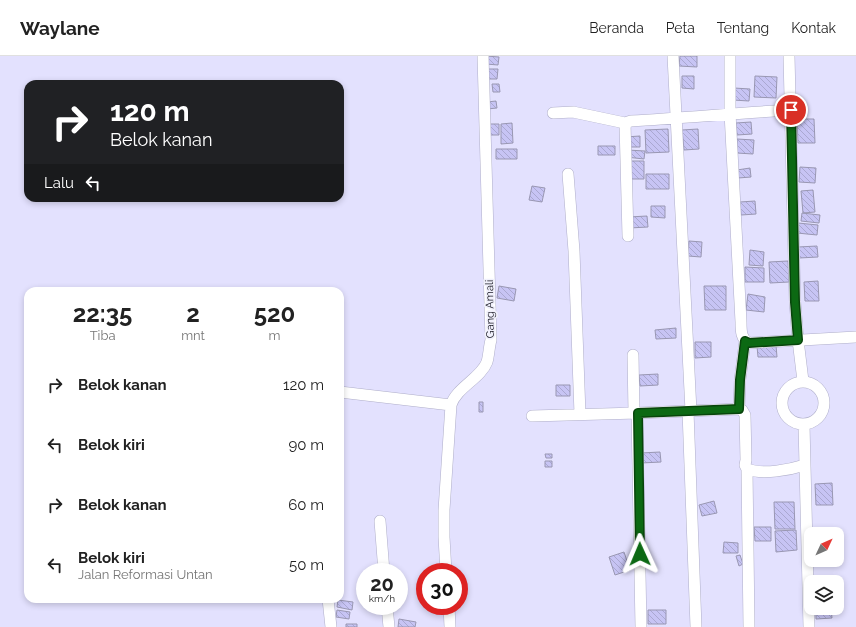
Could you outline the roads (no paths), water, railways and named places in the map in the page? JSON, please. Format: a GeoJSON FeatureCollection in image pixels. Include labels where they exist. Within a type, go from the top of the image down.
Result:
{"type":"FeatureCollection","features":[{"type":"Feature","properties":{"kind":"street","name":"Gang Amali"},"geometry":{"type":"LineString","coordinates":[[451,405],[453,400],[486,363],[490,340],[483,56]]}},
{"type":"Feature","properties":{"kind":"street"},"geometry":{"type":"LineString","coordinates":[[673,56],[690,411],[696,627]]}},
{"type":"Feature","properties":{"kind":"street"},"geometry":{"type":"LineString","coordinates":[[730,56],[730,113],[741,322],[742,336],[745,341],[740,380],[739,409]]}},
{"type":"Feature","properties":{"kind":"street"},"geometry":{"type":"LineString","coordinates":[[789,56],[795,302],[803,382]]}},
{"type":"Feature","properties":{"kind":"street"},"geometry":{"type":"LineString","coordinates":[[553,113],[573,112],[625,123],[631,121],[730,113],[791,110]]}},
{"type":"Feature","properties":{"kind":"street"},"geometry":{"type":"LineString","coordinates":[[625,123],[628,236]]}},
{"type":"Feature","properties":{"kind":"street"},"geometry":{"type":"LineString","coordinates":[[568,174],[574,258],[580,414]]}},
{"type":"Feature","properties":{"kind":"street"},"geometry":{"type":"LineString","coordinates":[[745,341],[755,343],[856,337]]}},
{"type":"Feature","properties":{"kind":"street"},"geometry":{"type":"LineString","coordinates":[[633,355],[642,627]]}},
{"type":"Feature","properties":{"kind":"street"},"geometry":{"type":"LineString","coordinates":[[803,382],[811,383],[818,388],[823,395],[824,403],[823,411],[818,418],[812,423],[804,425],[795,423],[788,419],[783,412],[781,403],[783,395],[788,388],[795,383],[803,382]]}},
{"type":"Feature","properties":{"kind":"street"},"geometry":{"type":"LineString","coordinates":[[344,392],[451,405],[444,517],[445,563]]}},
{"type":"Feature","properties":{"kind":"street"},"geometry":{"type":"LineString","coordinates":[[532,416],[742,410],[745,415],[745,465],[747,469],[749,627]]}},
{"type":"Feature","properties":{"kind":"street"},"geometry":{"type":"LineString","coordinates":[[804,425],[809,627]]}},
{"type":"Feature","properties":{"kind":"street"},"geometry":{"type":"LineString","coordinates":[[747,469],[752,471],[778,470],[792,469],[805,465]]}},
{"type":"Feature","properties":{"kind":"street"},"geometry":{"type":"LineString","coordinates":[[380,521],[383,563]]}},
{"type":"Feature","properties":{"kind":"street"},"geometry":{"type":"LineString","coordinates":[[328,603],[331,627]]}},
{"type":"Feature","properties":{"kind":"street"},"geometry":{"type":"LineString","coordinates":[[388,615],[389,627]]}},
{"type":"Feature","properties":{"kind":"street"},"geometry":{"type":"LineString","coordinates":[[449,615],[450,627]]}}]}
